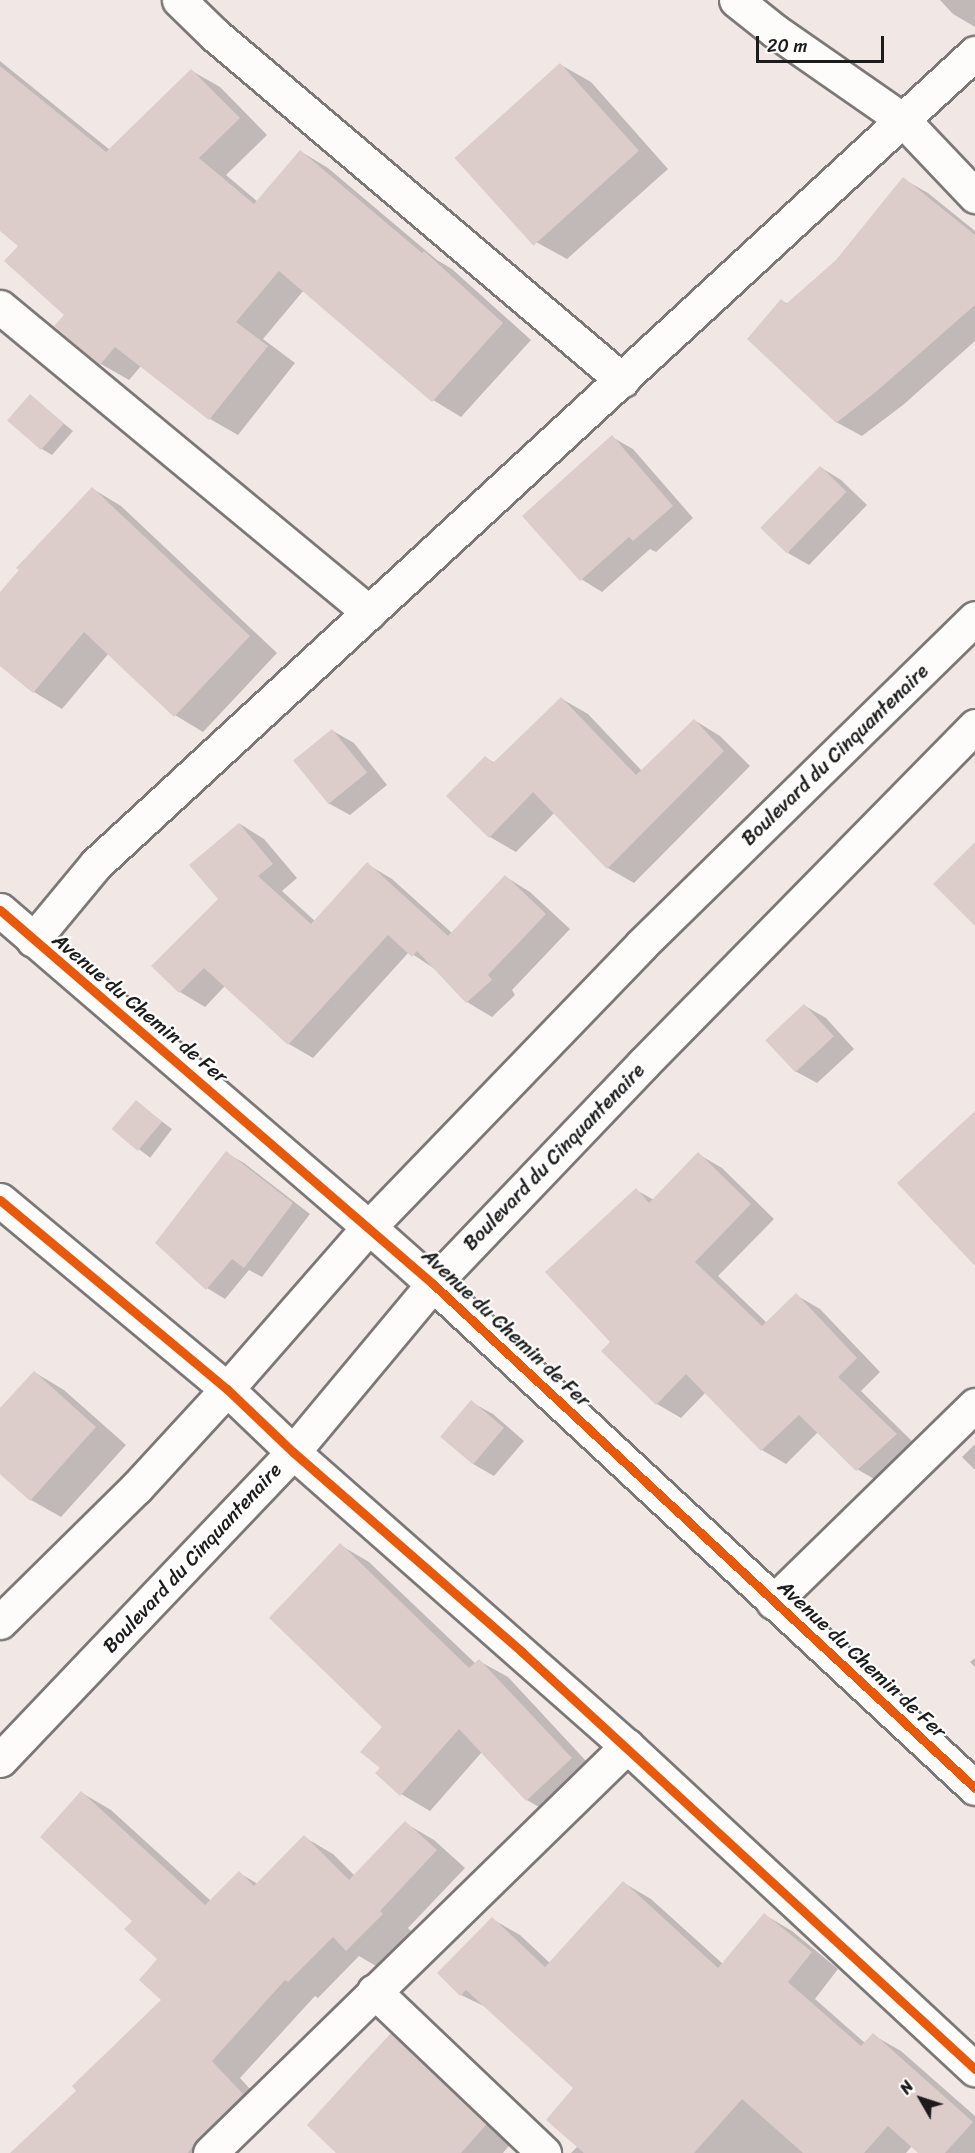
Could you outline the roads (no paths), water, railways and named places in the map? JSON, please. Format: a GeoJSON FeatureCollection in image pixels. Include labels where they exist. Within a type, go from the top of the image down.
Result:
{"type":"FeatureCollection","features":[{"type":"Feature","properties":{"kind":"street"},"geometry":{"type":"LineString","coordinates":[[179,0],[215,35],[622,380]]}},
{"type":"Feature","properties":{"kind":"street"},"geometry":{"type":"LineString","coordinates":[[736,0],[775,31],[903,120],[975,196]]}},
{"type":"Feature","properties":{"kind":"street"},"geometry":{"type":"LineString","coordinates":[[33,940],[96,864],[975,53]]}},
{"type":"Feature","properties":{"kind":"street"},"geometry":{"type":"LineString","coordinates":[[0,307],[369,612]]}},
{"type":"Feature","properties":{"kind":"street","name":"Boulevard du Cinquantenaire"},"geometry":{"type":"LineString","coordinates":[[0,1622],[136,1488],[227,1389],[369,1227],[640,945],[975,618]]}},
{"type":"Feature","properties":{"kind":"street","name":"Boulevard du Cinquantenaire"},"geometry":{"type":"LineString","coordinates":[[0,1760],[293,1452],[433,1284],[642,1064],[975,726]]}},
{"type":"Feature","properties":{"kind":"street","name":"Avenue du Chemin de Fer"},"geometry":{"type":"LineString","coordinates":[[0,910],[433,1284],[975,1788]]}},
{"type":"Feature","properties":{"kind":"street"},"geometry":{"type":"LineString","coordinates":[[0,1200],[227,1389],[293,1452],[627,1746],[975,2069]]}},
{"type":"Feature","properties":{"kind":"street"},"geometry":{"type":"LineString","coordinates":[[773,1602],[975,1405]]}},
{"type":"Feature","properties":{"kind":"street"},"geometry":{"type":"LineString","coordinates":[[210,2153],[627,1746]]}},
{"type":"Feature","properties":{"kind":"street"},"geometry":{"type":"LineString","coordinates":[[374,1991],[544,2153]]}}]}
